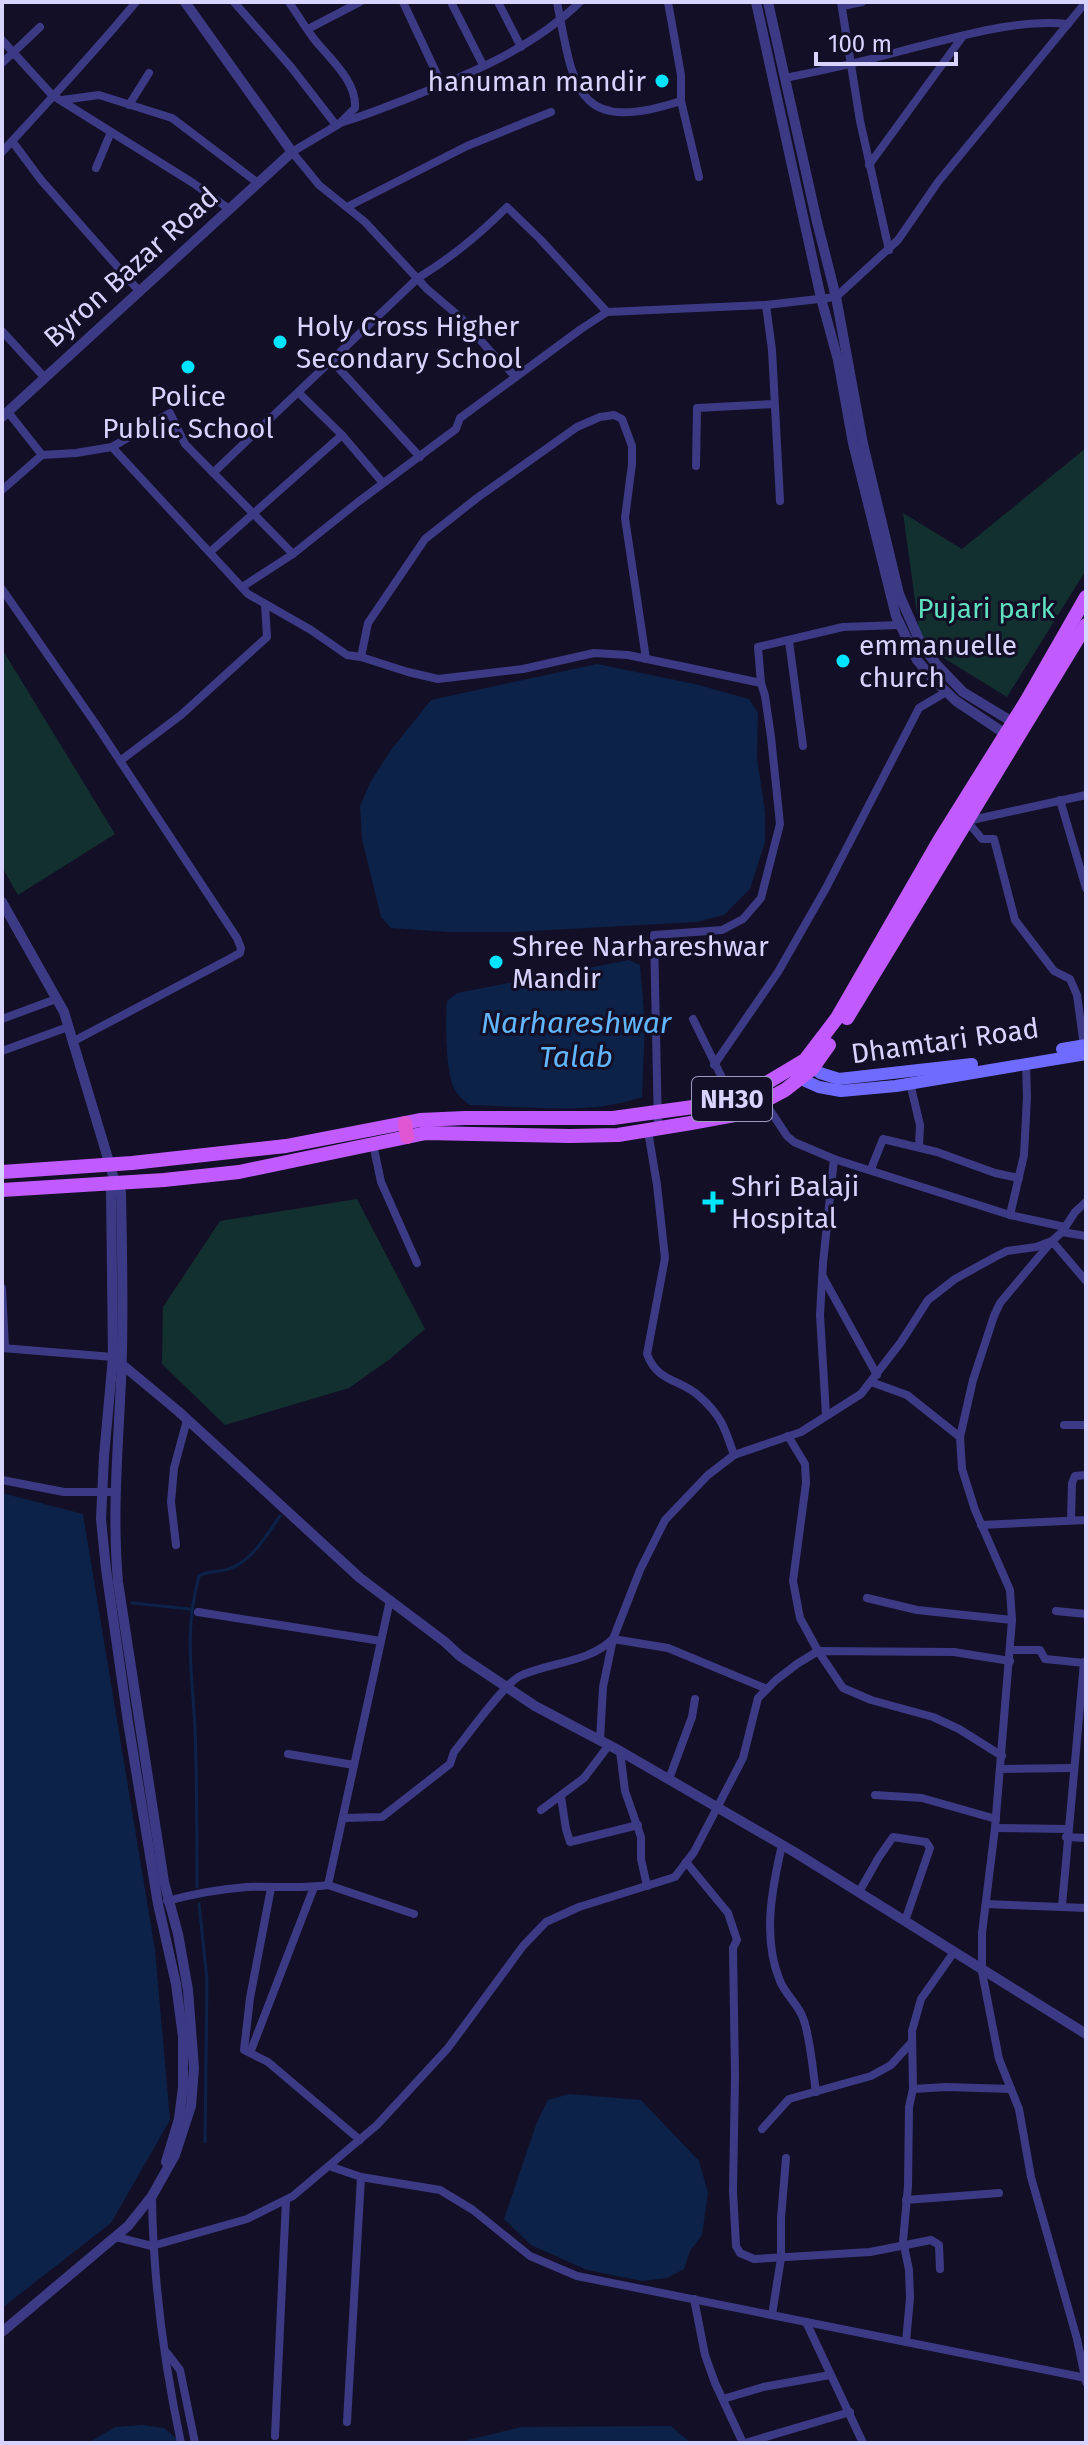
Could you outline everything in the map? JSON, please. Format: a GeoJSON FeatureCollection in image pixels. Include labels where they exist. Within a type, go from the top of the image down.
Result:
{"type":"FeatureCollection","features":[{"type":"Feature","properties":{"kind":"main road","name":"NH30"},"geometry":{"type":"LineString","coordinates":[[2,1190],[239,1172],[373,1144],[406,1130],[426,1133],[618,1135],[740,1114],[760,1095],[802,1069],[863,994],[967,821],[1086,597]]}},
{"type":"Feature","properties":{"kind":"main road","name":"NH30"},"geometry":{"type":"LineString","coordinates":[[802,1069],[837,1018],[939,841],[1086,625]]}},
{"type":"Feature","properties":{"kind":"main road","name":"Dhamtari Road"},"geometry":{"type":"LineString","coordinates":[[802,1069],[849,1079],[1085,1048]]}},
{"type":"Feature","properties":{"kind":"main road","name":"Dhamtari Road"},"geometry":{"type":"LineString","coordinates":[[802,1069],[819,1087],[841,1091],[910,1083],[1026,1063],[1085,1048]]}},
{"type":"Feature","properties":{"kind":"main road","name":"NH30"},"geometry":{"type":"LineString","coordinates":[[2,1172],[286,1146],[406,1130],[465,1118],[613,1118],[760,1095]]}},
{"type":"Feature","properties":{"kind":"street"},"geometry":{"type":"LineString","coordinates":[[2,152],[57,98],[136,2]]}},
{"type":"Feature","properties":{"kind":"street"},"geometry":{"type":"LineString","coordinates":[[185,2],[319,185],[365,222],[516,377]]}},
{"type":"Feature","properties":{"kind":"street"},"geometry":{"type":"LineString","coordinates":[[234,2],[338,124]]}},
{"type":"Feature","properties":{"kind":"street"},"geometry":{"type":"LineString","coordinates":[[289,2],[356,97],[355,108],[338,124],[292,152]]}},
{"type":"Feature","properties":{"kind":"street"},"geometry":{"type":"LineString","coordinates":[[308,29],[360,2]]}},
{"type":"Feature","properties":{"kind":"street"},"geometry":{"type":"LineString","coordinates":[[403,2],[442,85]]}},
{"type":"Feature","properties":{"kind":"street"},"geometry":{"type":"LineString","coordinates":[[451,2],[483,65]]}},
{"type":"Feature","properties":{"kind":"street"},"geometry":{"type":"LineString","coordinates":[[498,2],[521,47]]}},
{"type":"Feature","properties":{"kind":"street"},"geometry":{"type":"LineString","coordinates":[[557,2],[572,70],[580,91],[595,106],[626,113],[648,111],[681,101]]}},
{"type":"Feature","properties":{"kind":"street"},"geometry":{"type":"LineString","coordinates":[[338,124],[442,85],[521,47],[580,2]]}},
{"type":"Feature","properties":{"kind":"street"},"geometry":{"type":"LineString","coordinates":[[668,2],[681,75],[681,101],[699,177]]}},
{"type":"Feature","properties":{"kind":"street"},"geometry":{"type":"LineString","coordinates":[[756,2],[821,298],[838,360],[853,443],[887,589],[899,625],[917,660],[946,692],[956,701],[1014,731]]}},
{"type":"Feature","properties":{"kind":"street"},"geometry":{"type":"LineString","coordinates":[[768,2],[836,297],[863,444],[904,608],[921,644],[937,665],[963,692],[1014,731]]}},
{"type":"Feature","properties":{"kind":"street"},"geometry":{"type":"LineString","coordinates":[[862,2],[842,4],[869,165],[889,250]]}},
{"type":"Feature","properties":{"kind":"street"},"geometry":{"type":"LineString","coordinates":[[242,587],[293,554],[456,429],[460,418],[607,312],[766,305],[836,297],[889,250],[938,182],[1086,2]]}},
{"type":"Feature","properties":{"kind":"street"},"geometry":{"type":"LineString","coordinates":[[785,78],[964,35],[1045,21],[1068,24]]}},
{"type":"Feature","properties":{"kind":"street"},"geometry":{"type":"LineString","coordinates":[[2,63],[40,27]]}},
{"type":"Feature","properties":{"kind":"street"},"geometry":{"type":"LineString","coordinates":[[869,165],[964,35]]}},
{"type":"Feature","properties":{"kind":"street"},"geometry":{"type":"LineString","coordinates":[[2,40],[57,98],[229,209]]}},
{"type":"Feature","properties":{"kind":"street"},"geometry":{"type":"LineString","coordinates":[[129,105],[149,73]]}},
{"type":"Feature","properties":{"kind":"street"},"geometry":{"type":"LineString","coordinates":[[57,98],[99,95],[172,118],[258,183]]}},
{"type":"Feature","properties":{"kind":"street"},"geometry":{"type":"LineString","coordinates":[[347,207],[467,146],[551,112]]}},
{"type":"Feature","properties":{"kind":"street"},"geometry":{"type":"LineString","coordinates":[[96,168],[111,132]]}},
{"type":"Feature","properties":{"kind":"street"},"geometry":{"type":"LineString","coordinates":[[12,141],[41,180],[139,291]]}},
{"type":"Feature","properties":{"kind":"street","name":"Byron Bazar Road"},"geometry":{"type":"LineString","coordinates":[[5,415],[292,152]]}},
{"type":"Feature","properties":{"kind":"street"},"geometry":{"type":"LineString","coordinates":[[213,473],[418,278],[449,259],[507,207],[607,312]]}},
{"type":"Feature","properties":{"kind":"street"},"geometry":{"type":"LineString","coordinates":[[766,305],[772,350],[780,501]]}},
{"type":"Feature","properties":{"kind":"street"},"geometry":{"type":"LineString","coordinates":[[2,331],[45,378]]}},
{"type":"Feature","properties":{"kind":"street"},"geometry":{"type":"LineString","coordinates":[[332,361],[420,457]]}},
{"type":"Feature","properties":{"kind":"street"},"geometry":{"type":"LineString","coordinates":[[299,393],[342,435],[383,483]]}},
{"type":"Feature","properties":{"kind":"street"},"geometry":{"type":"LineString","coordinates":[[696,466],[697,408],[774,404]]}},
{"type":"Feature","properties":{"kind":"street"},"geometry":{"type":"LineString","coordinates":[[2,490],[42,455],[112,447],[170,413],[185,444],[293,554]]}},
{"type":"Feature","properties":{"kind":"street"},"geometry":{"type":"LineString","coordinates":[[5,415],[42,455]]}},
{"type":"Feature","properties":{"kind":"street"},"geometry":{"type":"LineString","coordinates":[[361,657],[368,623],[425,539],[577,427],[600,417],[614,415],[622,419],[632,446],[625,518],[646,659]]}},
{"type":"Feature","properties":{"kind":"street"},"geometry":{"type":"LineString","coordinates":[[210,552],[342,435]]}},
{"type":"Feature","properties":{"kind":"street"},"geometry":{"type":"LineString","coordinates":[[112,447],[248,594],[347,655],[438,679],[523,669],[594,653],[646,659],[761,683]]}},
{"type":"Feature","properties":{"kind":"street"},"geometry":{"type":"LineString","coordinates":[[2,589],[120,761],[241,948],[240,953],[72,1042]]}},
{"type":"Feature","properties":{"kind":"street"},"geometry":{"type":"LineString","coordinates":[[120,761],[181,715],[267,637],[265,604]]}},
{"type":"Feature","properties":{"kind":"street"},"geometry":{"type":"LineString","coordinates":[[734,1455],[722,1420],[697,1394],[651,1367],[647,1354],[665,1258],[653,1130],[658,1112],[654,935],[722,930],[743,919],[761,898],[780,824],[758,647],[843,627],[899,625]]}},
{"type":"Feature","properties":{"kind":"street"},"geometry":{"type":"LineString","coordinates":[[789,641],[803,746]]}},
{"type":"Feature","properties":{"kind":"street"},"geometry":{"type":"LineString","coordinates":[[714,1065],[792,948],[919,708],[946,692]]}},
{"type":"Feature","properties":{"kind":"street"},"geometry":{"type":"LineString","coordinates":[[1085,1048],[1077,995],[1070,979],[1054,971],[1015,920],[994,839],[982,839],[967,821],[1086,795]]}},
{"type":"Feature","properties":{"kind":"street"},"geometry":{"type":"LineString","coordinates":[[1060,800],[1086,888]]}},
{"type":"Feature","properties":{"kind":"street"},"geometry":{"type":"LineString","coordinates":[[2,902],[64,1012],[115,1182],[111,1190],[117,1361],[109,1492],[101,1519],[106,1569],[183,2037],[183,2087],[179,2119],[154,2191],[152,2246],[167,2376],[181,2443]]}},
{"type":"Feature","properties":{"kind":"street"},"geometry":{"type":"LineString","coordinates":[[2,927],[14,923]]}},
{"type":"Feature","properties":{"kind":"street"},"geometry":{"type":"LineString","coordinates":[[2,1019],[56,999]]}},
{"type":"Feature","properties":{"kind":"street"},"geometry":{"type":"LineString","coordinates":[[693,1019],[740,1114]]}},
{"type":"Feature","properties":{"kind":"street"},"geometry":{"type":"LineString","coordinates":[[2,1051],[68,1027]]}},
{"type":"Feature","properties":{"kind":"street"},"geometry":{"type":"LineString","coordinates":[[1010,1215],[1024,1155],[1026,1063]]}},
{"type":"Feature","properties":{"kind":"street"},"geometry":{"type":"LineString","coordinates":[[910,1083],[920,1125],[919,1147]]}},
{"type":"Feature","properties":{"kind":"street"},"geometry":{"type":"LineString","coordinates":[[760,1095],[794,1142],[834,1159],[1086,1236]]}},
{"type":"Feature","properties":{"kind":"street"},"geometry":{"type":"LineString","coordinates":[[871,1169],[883,1139],[1019,1178]]}},
{"type":"Feature","properties":{"kind":"street"},"geometry":{"type":"LineString","coordinates":[[373,1144],[381,1182],[417,1263]]}},
{"type":"Feature","properties":{"kind":"street"},"geometry":{"type":"LineString","coordinates":[[826,1415],[820,1315],[834,1159]]}},
{"type":"Feature","properties":{"kind":"street"},"geometry":{"type":"LineString","coordinates":[[329,2166],[361,2177],[440,2190],[473,2210],[530,2256],[577,2276],[1086,2379],[1031,2177],[1019,2109],[994,2040],[982,1968],[982,1933],[1001,1769],[1012,1620],[1010,1590],[981,1525],[962,1469],[960,1437],[973,1380],[1000,1303],[1086,1202]]}},
{"type":"Feature","properties":{"kind":"street"},"geometry":{"type":"LineString","coordinates":[[1052,1241],[1086,1281]]}},
{"type":"Feature","properties":{"kind":"street"},"geometry":{"type":"LineString","coordinates":[[541,1810],[584,1778],[604,1743],[603,1687],[613,1639],[640,1570],[665,1520],[708,1475],[734,1455],[801,1432],[861,1394],[928,1300],[955,1279],[1007,1251],[1052,1241]]}},
{"type":"Feature","properties":{"kind":"street"},"geometry":{"type":"LineString","coordinates":[[822,1276],[874,1379],[907,1395],[960,1437]]}},
{"type":"Feature","properties":{"kind":"street"},"geometry":{"type":"LineString","coordinates":[[3,1295],[4,1348],[117,1361],[187,1420],[360,1578],[460,1656],[535,1706],[620,1751],[782,1845],[1086,2034]]}},
{"type":"Feature","properties":{"kind":"street"},"geometry":{"type":"LineString","coordinates":[[176,1545],[171,1502],[174,1468],[187,1420]]}},
{"type":"Feature","properties":{"kind":"street"},"geometry":{"type":"LineString","coordinates":[[1064,1425],[1086,1425]]}},
{"type":"Feature","properties":{"kind":"street"},"geometry":{"type":"LineString","coordinates":[[788,1436],[805,1464],[806,1483],[793,1581],[800,1618],[818,1651],[843,1688],[871,1700],[933,1717],[1002,1756]]}},
{"type":"Feature","properties":{"kind":"street"},"geometry":{"type":"LineString","coordinates":[[1071,1520],[1072,1483],[1075,1476],[1086,1475]]}},
{"type":"Feature","properties":{"kind":"street"},"geometry":{"type":"LineString","coordinates":[[2,1480],[64,1492],[109,1492]]}},
{"type":"Feature","properties":{"kind":"street"},"geometry":{"type":"LineString","coordinates":[[981,1525],[1086,1520]]}},
{"type":"Feature","properties":{"kind":"street"},"geometry":{"type":"LineString","coordinates":[[867,1598],[917,1610],[1012,1620]]}},
{"type":"Feature","properties":{"kind":"street"},"geometry":{"type":"LineString","coordinates":[[328,1885],[390,1600]]}},
{"type":"Feature","properties":{"kind":"street"},"geometry":{"type":"LineString","coordinates":[[1056,1611],[1086,1614]]}},
{"type":"Feature","properties":{"kind":"street"},"geometry":{"type":"LineString","coordinates":[[198,1612],[381,1641]]}},
{"type":"Feature","properties":{"kind":"street"},"geometry":{"type":"LineString","coordinates":[[343,1818],[382,1817],[450,1764],[454,1752],[518,1677],[573,1660],[604,1647],[613,1639]]}},
{"type":"Feature","properties":{"kind":"street"},"geometry":{"type":"LineString","coordinates":[[613,1639],[668,1648],[767,1689]]}},
{"type":"Feature","properties":{"kind":"street"},"geometry":{"type":"LineString","coordinates":[[1011,1650],[1040,1650],[1045,1659],[1085,1662],[1062,1906]]}},
{"type":"Feature","properties":{"kind":"street"},"geometry":{"type":"LineString","coordinates":[[116,2237],[152,2246],[247,2219],[286,2200],[360,2140],[448,2048],[523,1946],[546,1922],[579,1907],[675,1877],[694,1852],[743,1758],[758,1698],[797,1664],[818,1651],[954,1652],[1010,1661]]}},
{"type":"Feature","properties":{"kind":"street"},"geometry":{"type":"LineString","coordinates":[[669,1779],[692,1717],[695,1699]]}},
{"type":"Feature","properties":{"kind":"street"},"geometry":{"type":"LineString","coordinates":[[620,1751],[625,1791],[638,1825],[647,1886]]}},
{"type":"Feature","properties":{"kind":"street"},"geometry":{"type":"LineString","coordinates":[[288,1754],[354,1765]]}},
{"type":"Feature","properties":{"kind":"street"},"geometry":{"type":"LineString","coordinates":[[1001,1769],[1073,1768]]}},
{"type":"Feature","properties":{"kind":"street"},"geometry":{"type":"LineString","coordinates":[[875,1795],[922,1798],[995,1824],[1086,1838]]}},
{"type":"Feature","properties":{"kind":"street"},"geometry":{"type":"LineString","coordinates":[[561,1797],[570,1842],[638,1825]]}},
{"type":"Feature","properties":{"kind":"street"},"geometry":{"type":"LineString","coordinates":[[859,1892],[893,1837],[926,1842],[930,1848],[905,1921]]}},
{"type":"Feature","properties":{"kind":"street"},"geometry":{"type":"LineString","coordinates":[[782,1845],[772,1885],[770,1943],[782,1986],[803,2017],[816,2092]]}},
{"type":"Feature","properties":{"kind":"street"},"geometry":{"type":"LineString","coordinates":[[686,1862],[728,1913],[737,1940],[733,1948],[733,2191],[736,2246],[740,2253],[754,2259],[870,2252],[931,2240],[939,2245],[940,2269]]}},
{"type":"Feature","properties":{"kind":"street"},"geometry":{"type":"LineString","coordinates":[[163,1902],[247,1887],[328,1885],[414,1914]]}},
{"type":"Feature","properties":{"kind":"street"},"geometry":{"type":"LineString","coordinates":[[250,2053],[314,1887]]}},
{"type":"Feature","properties":{"kind":"street"},"geometry":{"type":"LineString","coordinates":[[271,1888],[250,1998],[244,2050],[268,2062],[360,2140]]}},
{"type":"Feature","properties":{"kind":"street"},"geometry":{"type":"LineString","coordinates":[[986,1904],[1086,1908]]}},
{"type":"Feature","properties":{"kind":"street"},"geometry":{"type":"LineString","coordinates":[[906,2342],[910,2298],[904,2246],[909,2107],[913,2089],[911,2043],[921,1999],[954,1952]]}},
{"type":"Feature","properties":{"kind":"street"},"geometry":{"type":"LineString","coordinates":[[762,2129],[789,2099],[871,2076],[891,2065],[911,2043]]}},
{"type":"Feature","properties":{"kind":"street"},"geometry":{"type":"LineString","coordinates":[[913,2089],[1011,2089]]}},
{"type":"Feature","properties":{"kind":"street"},"geometry":{"type":"LineString","coordinates":[[772,2315],[781,2258],[786,2158]]}},
{"type":"Feature","properties":{"kind":"street"},"geometry":{"type":"LineString","coordinates":[[347,2422],[361,2177]]}},
{"type":"Feature","properties":{"kind":"street"},"geometry":{"type":"LineString","coordinates":[[2,2332],[128,2226],[154,2191]]}},
{"type":"Feature","properties":{"kind":"street"},"geometry":{"type":"LineString","coordinates":[[906,2200],[999,2193]]}},
{"type":"Feature","properties":{"kind":"street"},"geometry":{"type":"LineString","coordinates":[[275,2436],[286,2200]]}},
{"type":"Feature","properties":{"kind":"street"},"geometry":{"type":"LineString","coordinates":[[694,2299],[705,2355],[744,2443],[850,2412]]}},
{"type":"Feature","properties":{"kind":"street"},"geometry":{"type":"LineString","coordinates":[[806,2322],[863,2443]]}},
{"type":"Feature","properties":{"kind":"street"},"geometry":{"type":"LineString","coordinates":[[166,2352],[180,2370],[195,2443]]}},
{"type":"Feature","properties":{"kind":"street"},"geometry":{"type":"LineString","coordinates":[[723,2399],[763,2387],[830,2375]]}},
{"type":"Feature","properties":{"kind":"green space","name":"Pujari park"},"geometry":{"type":"Polygon","coordinates":[[[1086,448],[1086,570],[1007,697],[921,644],[903,513],[962,549],[1086,448]]]}},
{"type":"Feature","properties":{"kind":"green space"},"geometry":{"type":"Polygon","coordinates":[[[2,649],[115,834],[18,895],[2,867],[2,649]]]}},
{"type":"Feature","properties":{"kind":"green space"},"geometry":{"type":"Polygon","coordinates":[[[357,1199],[425,1329],[349,1388],[225,1425],[162,1364],[163,1307],[220,1221],[357,1199]]]}},
{"type":"Feature","properties":{"kind":"water"},"geometry":{"type":"Polygon","coordinates":[[[597,664],[695,684],[749,699],[758,713],[757,758],[765,812],[765,842],[750,889],[724,915],[696,922],[514,932],[391,928],[381,917],[362,839],[360,806],[391,750],[431,700],[597,664]]]}},
{"type":"Feature","properties":{"kind":"water","name":"Narhareshwar Talab"},"geometry":{"type":"Polygon","coordinates":[[[629,960],[640,965],[645,1025],[642,1097],[601,1106],[557,1108],[470,1105],[458,1094],[451,1078],[446,1032],[447,1001],[457,993],[629,960]]]}},
{"type":"Feature","properties":{"kind":"water"},"geometry":{"type":"Polygon","coordinates":[[[2,1493],[83,1514],[155,1950],[170,2120],[111,2223],[2,2308],[2,1493]]]}},
{"type":"Feature","properties":{"kind":"water"},"geometry":{"type":"Polygon","coordinates":[[[569,2094],[641,2100],[699,2161],[708,2193],[702,2235],[690,2251],[684,2269],[667,2278],[642,2281],[587,2270],[531,2245],[504,2219],[537,2122],[548,2100],[569,2094]]]}},
{"type":"Feature","properties":{"kind":"water"},"geometry":{"type":"Polygon","coordinates":[[[143,2425],[164,2428],[177,2439],[177,2443],[88,2443],[115,2427],[143,2425]]]}},
{"type":"Feature","properties":{"kind":"water"},"geometry":{"type":"Polygon","coordinates":[[[671,2426],[691,2443],[456,2443],[521,2427],[671,2426]]]}},
{"type":"Feature","properties":{"kind":"waterway"},"geometry":{"type":"LineString","coordinates":[[197,1887],[196,1748],[190,1652],[194,1596],[199,1576],[227,1570],[246,1559],[280,1516]]}},
{"type":"Feature","properties":{"kind":"waterway"},"geometry":{"type":"LineString","coordinates":[[132,1603],[190,1609]]}},
{"type":"Feature","properties":{"kind":"waterway"},"geometry":{"type":"LineString","coordinates":[[199,1904],[207,1980],[205,2142]]}},
{"type":"Feature","properties":{"kind":"place","name":"hanuman mandir"},"geometry":{"type":"Point","coordinates":[662,81]}},
{"type":"Feature","properties":{"kind":"place","name":"Holy Cross Higher Secondary School"},"geometry":{"type":"Point","coordinates":[280,342]}},
{"type":"Feature","properties":{"kind":"place","name":"Police Public School"},"geometry":{"type":"Point","coordinates":[188,367]}},
{"type":"Feature","properties":{"kind":"place","name":"emmanuelle church"},"geometry":{"type":"Point","coordinates":[843,661]}},
{"type":"Feature","properties":{"kind":"place","name":"Shree Narhareshwar Mandir"},"geometry":{"type":"Point","coordinates":[496,962]}},
{"type":"Feature","properties":{"kind":"place","name":"Shri Balaji Hospital"},"geometry":{"type":"Point","coordinates":[713,1202]}}]}
